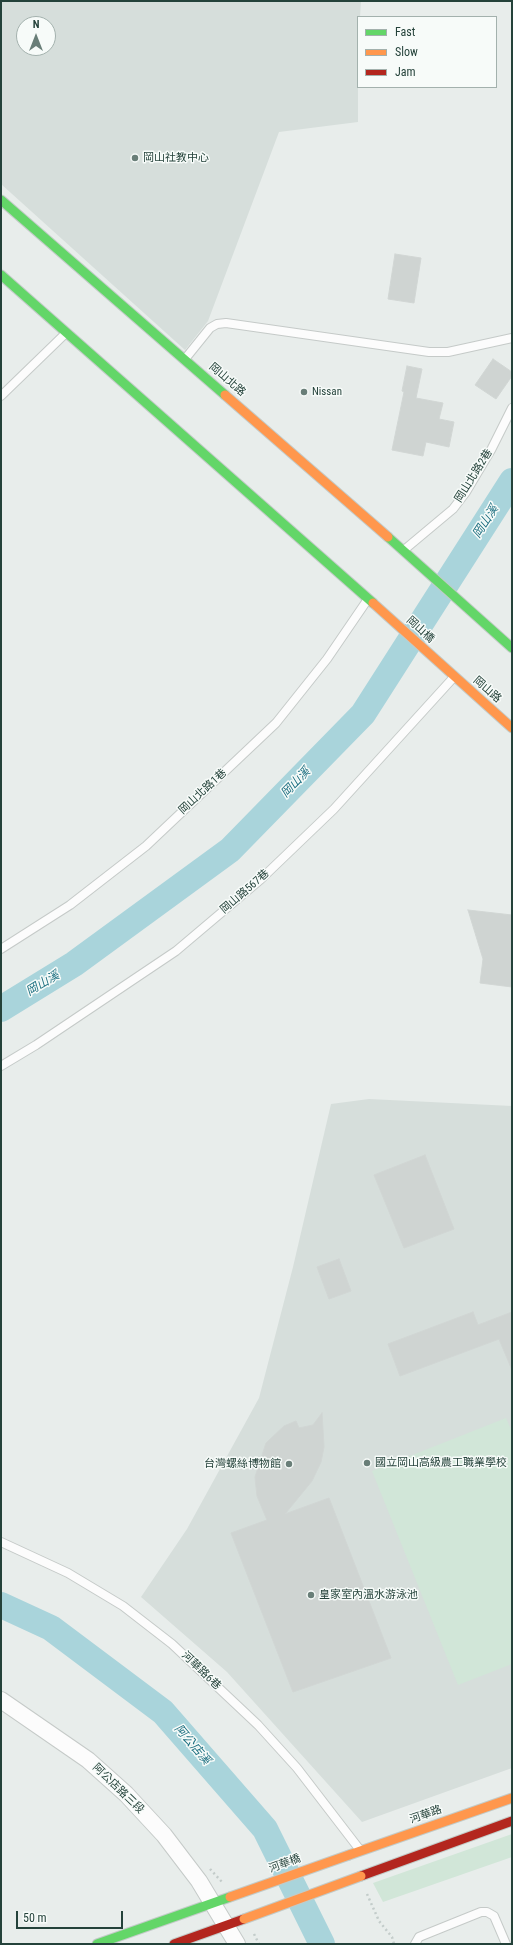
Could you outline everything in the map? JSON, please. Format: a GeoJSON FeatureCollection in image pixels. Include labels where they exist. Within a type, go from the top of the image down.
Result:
{"type":"FeatureCollection","features":[{"type":"Feature","properties":{"kind":"main road","name":"岡山北路"},"geometry":{"type":"LineString","coordinates":[[1,200],[404,551],[512,648]]}},
{"type":"Feature","properties":{"kind":"main road"},"geometry":{"type":"LineString","coordinates":[[1,275],[368,598]]}},
{"type":"Feature","properties":{"kind":"main road","name":"岡山橋"},"geometry":{"type":"LineString","coordinates":[[368,598],[446,670]]}},
{"type":"Feature","properties":{"kind":"main road","name":"岡山路"},"geometry":{"type":"LineString","coordinates":[[446,670],[512,728]]}},
{"type":"Feature","properties":{"kind":"main road","name":"河華路"},"geometry":{"type":"LineString","coordinates":[[349,1854],[512,1798]]}},
{"type":"Feature","properties":{"kind":"main road"},"geometry":{"type":"LineString","coordinates":[[174,1944],[218,1933],[244,1919],[512,1821]]}},
{"type":"Feature","properties":{"kind":"main road","name":"河華橋"},"geometry":{"type":"LineString","coordinates":[[212,1903],[349,1854]]}},
{"type":"Feature","properties":{"kind":"main road"},"geometry":{"type":"LineString","coordinates":[[97,1944],[212,1903]]}},
{"type":"Feature","properties":{"kind":"street","name":"阿公店路三段"},"geometry":{"type":"LineString","coordinates":[[1,1700],[88,1760],[126,1794],[164,1835],[199,1881],[212,1903]]}},
{"type":"Feature","properties":{"kind":"street"},"geometry":{"type":"LineString","coordinates":[[212,1903],[218,1933],[237,1944]]}},
{"type":"Feature","properties":{"kind":"lane"},"geometry":{"type":"LineString","coordinates":[[185,360],[210,328],[217,324],[226,323],[429,352],[448,352],[512,338]]}},
{"type":"Feature","properties":{"kind":"lane"},"geometry":{"type":"LineString","coordinates":[[1,396],[67,333]]}},
{"type":"Feature","properties":{"kind":"lane","name":"岡山北路2巷"},"geometry":{"type":"LineString","coordinates":[[404,551],[453,509],[466,492],[491,450],[512,408]]}},
{"type":"Feature","properties":{"kind":"lane","name":"岡山北路1巷"},"geometry":{"type":"LineString","coordinates":[[1,949],[70,905],[146,846],[276,723],[327,659],[368,598]]}},
{"type":"Feature","properties":{"kind":"lane","name":"岡山路567巷"},"geometry":{"type":"LineString","coordinates":[[1,1066],[36,1045],[176,951],[260,880],[334,809],[454,677]]}},
{"type":"Feature","properties":{"kind":"lane","name":"河華路6巷"},"geometry":{"type":"LineString","coordinates":[[1,1542],[68,1573],[123,1606],[172,1644],[258,1725],[297,1768],[361,1850]]}},
{"type":"Feature","properties":{"kind":"lane"},"geometry":{"type":"LineString","coordinates":[[414,1944],[419,1937],[481,1912],[487,1912],[494,1916],[506,1944]]}},
{"type":"Feature","properties":{"kind":"path"},"geometry":{"type":"LineString","coordinates":[[366,1894],[379,1921],[392,1937],[394,1944]]}},
{"type":"Feature","properties":{"kind":"path"},"geometry":{"type":"LineString","coordinates":[[253,1934],[259,1944]]}},
{"type":"Feature","properties":{"kind":"shaded area","name":"岡山社教中心"},"geometry":{"type":"Polygon","coordinates":[[[1,1],[361,1],[360,16],[357,16],[358,122],[279,132],[208,321],[185,350],[1,184],[1,1]]]}},
{"type":"Feature","properties":{"kind":"shaded area","name":"國立岡山高級農工職業學校"},"geometry":{"type":"Polygon","coordinates":[[[369,1099],[512,1106],[512,1768],[362,1822],[227,1672],[141,1597],[187,1529],[259,1398],[293,1267],[331,1104],[369,1099]]]}},
{"type":"Feature","properties":{"kind":"green space"},"geometry":{"type":"Polygon","coordinates":[[[506,1418],[512,1432],[512,1664],[458,1685],[372,1471],[506,1418]]]}},
{"type":"Feature","properties":{"kind":"green space"},"geometry":{"type":"Polygon","coordinates":[[[512,1834],[512,1857],[383,1902],[373,1883],[512,1834]]]}},
{"type":"Feature","properties":{"kind":"building"},"geometry":{"type":"Polygon","coordinates":[[[395,254],[421,258],[414,303],[388,299],[395,254]]]}},
{"type":"Feature","properties":{"kind":"building"},"geometry":{"type":"Polygon","coordinates":[[[493,359],[512,372],[512,376],[496,399],[475,385],[493,359]]]}},
{"type":"Feature","properties":{"kind":"building"},"geometry":{"type":"Polygon","coordinates":[[[407,366],[422,369],[416,398],[443,403],[439,419],[454,422],[449,447],[426,442],[423,456],[392,450],[404,392],[402,391],[407,366]]]}},
{"type":"Feature","properties":{"kind":"building"},"geometry":{"type":"Polygon","coordinates":[[[468,910],[512,915],[512,987],[480,983],[483,959],[468,910]]]}},
{"type":"Feature","properties":{"kind":"building"},"geometry":{"type":"Polygon","coordinates":[[[425,1155],[454,1229],[404,1248],[374,1175],[425,1155]]]}},
{"type":"Feature","properties":{"kind":"building"},"geometry":{"type":"Polygon","coordinates":[[[339,1259],[351,1291],[329,1299],[317,1267],[339,1259]]]}},
{"type":"Feature","properties":{"kind":"building"},"geometry":{"type":"Polygon","coordinates":[[[473,1312],[478,1325],[512,1312],[512,1370],[499,1339],[400,1376],[388,1344],[473,1312]]]}},
{"type":"Feature","properties":{"kind":"building","name":"皇家室內溫水游泳池"},"geometry":{"type":"Polygon","coordinates":[[[322,1413],[324,1447],[321,1462],[312,1481],[285,1514],[329,1498],[391,1658],[293,1692],[231,1533],[267,1520],[257,1496],[255,1477],[266,1443],[284,1426],[296,1421],[299,1428],[313,1425],[322,1413]]]}},
{"type":"Feature","properties":{"kind":"waterway","name":"岡山溪"},"geometry":{"type":"LineString","coordinates":[[1,1009],[74,964],[230,850],[363,714],[512,481]]}},
{"type":"Feature","properties":{"kind":"waterway","name":"阿公店溪"},"geometry":{"type":"LineString","coordinates":[[1,1605],[51,1628],[163,1712],[265,1829],[322,1944]]}},
{"type":"Feature","properties":{"kind":"traffic: fast"},"geometry":{"type":"LineString","coordinates":[[1,200],[225,395]]}},
{"type":"Feature","properties":{"kind":"traffic: fast"},"geometry":{"type":"LineString","coordinates":[[1,275],[373,603]]}},
{"type":"Feature","properties":{"kind":"traffic: fast"},"geometry":{"type":"LineString","coordinates":[[388,537],[512,648]]}},
{"type":"Feature","properties":{"kind":"traffic: fast"},"geometry":{"type":"LineString","coordinates":[[97,1944],[230,1897]]}},
{"type":"Feature","properties":{"kind":"traffic: slow"},"geometry":{"type":"LineString","coordinates":[[225,395],[388,537]]}},
{"type":"Feature","properties":{"kind":"traffic: slow"},"geometry":{"type":"LineString","coordinates":[[373,603],[512,728]]}},
{"type":"Feature","properties":{"kind":"traffic: slow"},"geometry":{"type":"LineString","coordinates":[[349,1855],[512,1798]]}},
{"type":"Feature","properties":{"kind":"traffic: slow"},"geometry":{"type":"LineString","coordinates":[[230,1897],[349,1855]]}},
{"type":"Feature","properties":{"kind":"traffic: slow"},"geometry":{"type":"LineString","coordinates":[[244,1919],[361,1876]]}},
{"type":"Feature","properties":{"kind":"traffic: jam"},"geometry":{"type":"LineString","coordinates":[[361,1876],[512,1821]]}},
{"type":"Feature","properties":{"kind":"traffic: jam"},"geometry":{"type":"LineString","coordinates":[[174,1944],[244,1919]]}},
{"type":"Feature","properties":{"kind":"place","name":"岡山社教中心"},"geometry":{"type":"Point","coordinates":[135,158]}},
{"type":"Feature","properties":{"kind":"place","name":"Nissan"},"geometry":{"type":"Point","coordinates":[304,392]}},
{"type":"Feature","properties":{"kind":"place","name":"國立岡山高級農工職業學校"},"geometry":{"type":"Point","coordinates":[367,1463]}},
{"type":"Feature","properties":{"kind":"place","name":"台灣螺絲博物館"},"geometry":{"type":"Point","coordinates":[289,1464]}},
{"type":"Feature","properties":{"kind":"place","name":"皇家室內溫水游泳池"},"geometry":{"type":"Point","coordinates":[311,1595]}}]}
